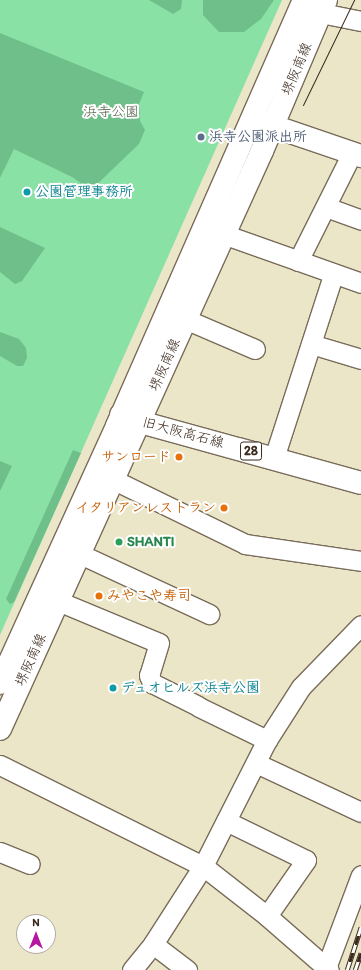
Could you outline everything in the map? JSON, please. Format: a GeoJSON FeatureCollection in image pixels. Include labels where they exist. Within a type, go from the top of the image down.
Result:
{"type":"FeatureCollection","features":[{"type":"Feature","properties":{"kind":"main road","name":"堺阪南線"},"geometry":{"type":"LineString","coordinates":[[0,728],[58,601],[71,550],[131,418],[252,118],[304,0]]}},
{"type":"Feature","properties":{"kind":"main road","name":"堺阪南線"},"geometry":{"type":"LineString","coordinates":[[0,683],[71,550],[114,480],[131,418],[186,319],[324,7]]}},
{"type":"Feature","properties":{"kind":"main road"},"geometry":{"type":"LineString","coordinates":[[252,118],[356,154]]}},
{"type":"Feature","properties":{"kind":"main road","name":"旧大阪高石線"},"geometry":{"type":"LineString","coordinates":[[131,418],[361,482]]}},
{"type":"Feature","properties":{"kind":"street"},"geometry":{"type":"LineString","coordinates":[[324,7],[360,16]]}},
{"type":"Feature","properties":{"kind":"street"},"geometry":{"type":"LineString","coordinates":[[298,261],[356,154]]}},
{"type":"Feature","properties":{"kind":"street"},"geometry":{"type":"LineString","coordinates":[[326,207],[361,220]]}},
{"type":"Feature","properties":{"kind":"street"},"geometry":{"type":"LineString","coordinates":[[223,234],[333,275],[361,283]]}},
{"type":"Feature","properties":{"kind":"street"},"geometry":{"type":"LineString","coordinates":[[274,458],[333,275]]}},
{"type":"Feature","properties":{"kind":"street"},"geometry":{"type":"LineString","coordinates":[[186,319],[255,349]]}},
{"type":"Feature","properties":{"kind":"street"},"geometry":{"type":"LineString","coordinates":[[311,344],[361,359]]}},
{"type":"Feature","properties":{"kind":"street"},"geometry":{"type":"LineString","coordinates":[[114,480],[245,544],[361,561]]}},
{"type":"Feature","properties":{"kind":"street"},"geometry":{"type":"LineString","coordinates":[[71,550],[209,614]]}},
{"type":"Feature","properties":{"kind":"street"},"geometry":{"type":"LineString","coordinates":[[58,601],[159,643],[149,675],[152,683],[268,740]]}},
{"type":"Feature","properties":{"kind":"street"},"geometry":{"type":"LineString","coordinates":[[132,970],[153,944],[203,866],[268,740],[301,687],[361,625]]}},
{"type":"Feature","properties":{"kind":"street"},"geometry":{"type":"LineString","coordinates":[[256,763],[361,812]]}},
{"type":"Feature","properties":{"kind":"street"},"geometry":{"type":"LineString","coordinates":[[0,764],[203,866],[267,916],[328,969],[361,875]]}},
{"type":"Feature","properties":{"kind":"street"},"geometry":{"type":"LineString","coordinates":[[226,821],[306,860],[267,916]]}},
{"type":"Feature","properties":{"kind":"street"},"geometry":{"type":"LineString","coordinates":[[0,852],[30,864]]}},
{"type":"Feature","properties":{"kind":"street"},"geometry":{"type":"LineString","coordinates":[[153,944],[186,970]]}},
{"type":"Feature","properties":{"kind":"green space","name":"浜寺公園"},"geometry":{"type":"Polygon","coordinates":[[[0,0],[282,0],[0,635],[0,0]]]}},
{"type":"Feature","properties":{"kind":"green space"},"geometry":{"type":"Polygon","coordinates":[[[149,0],[182,0],[181,9],[173,14],[149,0]]]}},
{"type":"Feature","properties":{"kind":"green space"},"geometry":{"type":"Polygon","coordinates":[[[203,0],[274,0],[261,19],[244,32],[219,32],[203,15],[203,0]]]}},
{"type":"Feature","properties":{"kind":"green space"},"geometry":{"type":"Polygon","coordinates":[[[0,33],[144,92],[139,104],[140,121],[145,130],[139,144],[91,190],[72,177],[14,149],[0,178],[0,33]]]}},
{"type":"Feature","properties":{"kind":"green space"},"geometry":{"type":"Polygon","coordinates":[[[0,227],[45,248],[22,281],[15,284],[0,272],[0,227]]]}},
{"type":"Feature","properties":{"kind":"green space"},"geometry":{"type":"Polygon","coordinates":[[[0,332],[19,339],[26,348],[27,358],[23,366],[17,366],[0,356],[0,332]]]}},
{"type":"Feature","properties":{"kind":"green space"},"geometry":{"type":"Polygon","coordinates":[[[73,450],[81,453],[14,602],[10,604],[6,599],[73,450]]]}},
{"type":"Feature","properties":{"kind":"green space"},"geometry":{"type":"Polygon","coordinates":[[[0,461],[12,466],[0,491],[0,461]]]}},
{"type":"Feature","properties":{"kind":"tram line"},"geometry":{"type":"LineString","coordinates":[[303,105],[354,0]]}},
{"type":"Feature","properties":{"kind":"railway"},"geometry":{"type":"LineString","coordinates":[[347,970],[361,927]]}},
{"type":"Feature","properties":{"kind":"railway"},"geometry":{"type":"LineString","coordinates":[[355,970],[361,953]]}},
{"type":"Feature","properties":{"kind":"place","name":"浜寺公園派出所"},"geometry":{"type":"Point","coordinates":[201,137]}},
{"type":"Feature","properties":{"kind":"place","name":"公園管理事務所"},"geometry":{"type":"Point","coordinates":[27,192]}},
{"type":"Feature","properties":{"kind":"place","name":"サンロード"},"geometry":{"type":"Point","coordinates":[179,457]}},
{"type":"Feature","properties":{"kind":"place","name":"イタリアンレストラン"},"geometry":{"type":"Point","coordinates":[224,508]}},
{"type":"Feature","properties":{"kind":"place","name":"SHANTI"},"geometry":{"type":"Point","coordinates":[119,542]}},
{"type":"Feature","properties":{"kind":"place","name":"みやこや寿司"},"geometry":{"type":"Point","coordinates":[99,596]}},
{"type":"Feature","properties":{"kind":"place","name":"デュオヒルズ浜寺公園"},"geometry":{"type":"Point","coordinates":[113,688]}}]}
